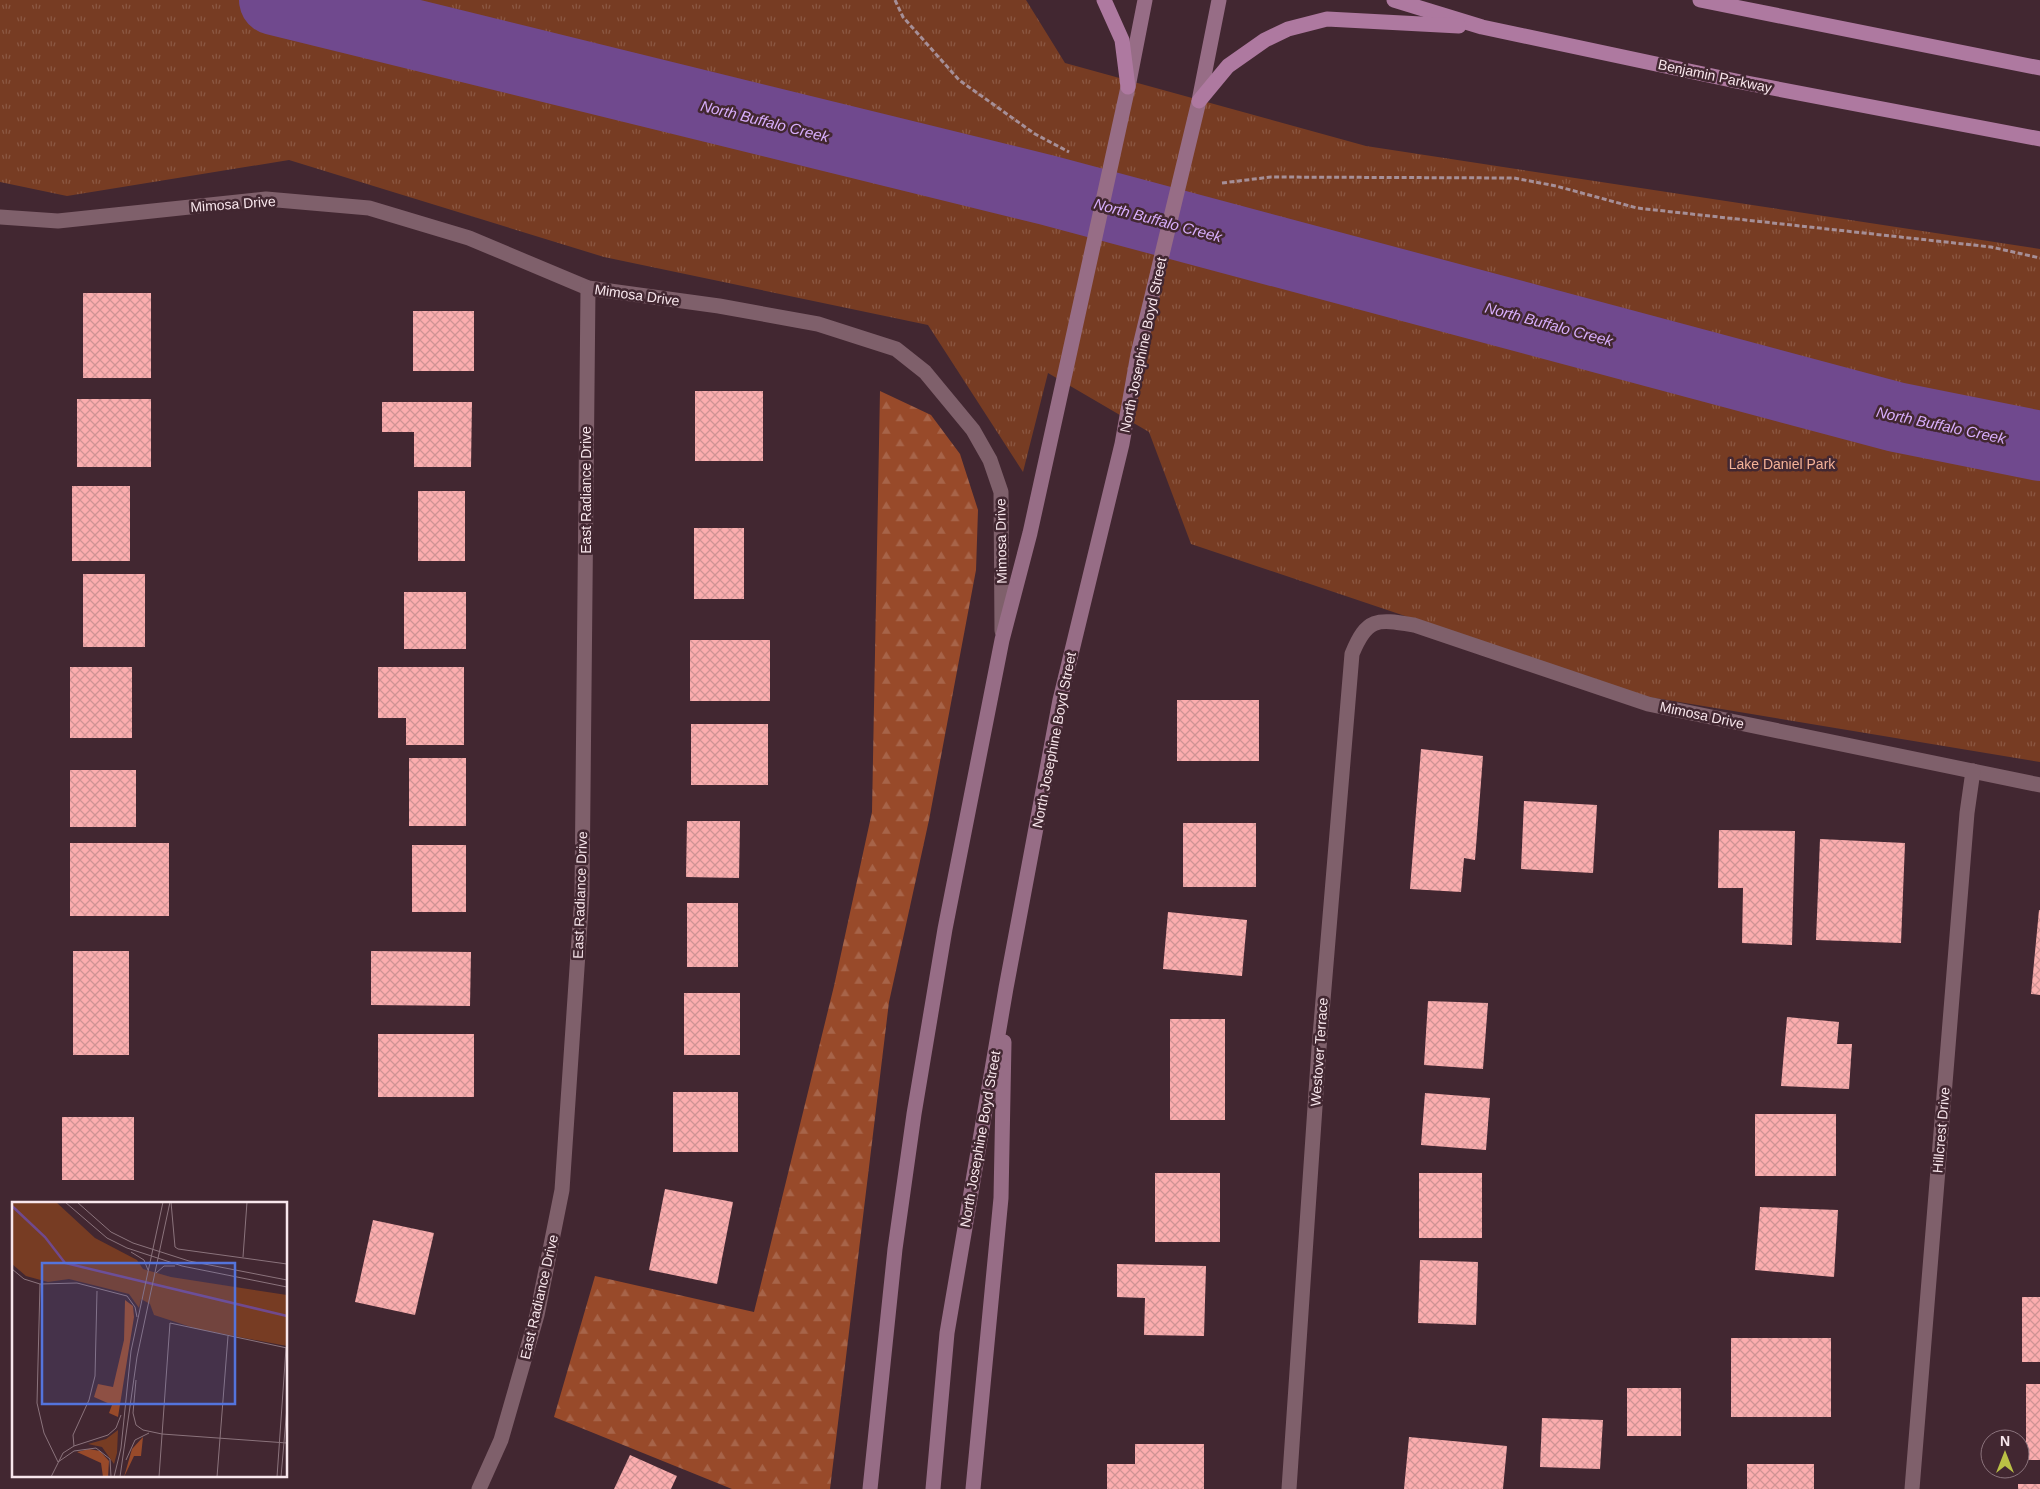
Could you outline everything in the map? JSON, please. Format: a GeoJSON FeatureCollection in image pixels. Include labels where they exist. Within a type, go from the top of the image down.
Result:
{"type":"FeatureCollection","features":[{"type":"Feature","properties":{"kind":"main road"},"geometry":{"type":"LineString","coordinates":[[1104,0],[1122,40],[1128,87]]}},
{"type":"Feature","properties":{"kind":"main road"},"geometry":{"type":"LineString","coordinates":[[870,1489],[895,1249],[914,1114],[944,929],[1002,640],[1030,533],[1128,87],[1145,0]]}},
{"type":"Feature","properties":{"kind":"main road","name":"North Josephine Boyd Street"},"geometry":{"type":"LineString","coordinates":[[933,1489],[947,1333],[1006,988],[1060,700],[1122,444],[1138,354],[1199,101],[1219,0]]}},
{"type":"Feature","properties":{"kind":"main road","name":"Benjamin Parkway"},"geometry":{"type":"LineString","coordinates":[[1394,0],[1482,27],[1736,81],[2040,139]]}},
{"type":"Feature","properties":{"kind":"main road"},"geometry":{"type":"LineString","coordinates":[[1700,0],[2040,68]]}},
{"type":"Feature","properties":{"kind":"main road"},"geometry":{"type":"LineString","coordinates":[[1199,101],[1228,66],[1265,40],[1288,29],[1327,19],[1482,27]]}},
{"type":"Feature","properties":{"kind":"main road"},"geometry":{"type":"LineString","coordinates":[[974,1489],[1000,1198],[1006,988]]}},
{"type":"Feature","properties":{"kind":"street","name":"Mimosa Drive"},"geometry":{"type":"LineString","coordinates":[[0,217],[58,221],[266,199],[369,208],[469,238],[588,288],[719,306],[818,324],[896,349],[925,372],[973,430],[990,460],[1000,492],[1002,640]]}},
{"type":"Feature","properties":{"kind":"street","name":"East Radiance Drive"},"geometry":{"type":"LineString","coordinates":[[479,1489],[501,1440],[537,1315],[562,1190],[582,894],[588,288]]}},
{"type":"Feature","properties":{"kind":"street","name":"Mimosa Drive"},"geometry":{"type":"LineString","coordinates":[[1372,623],[1389,621],[1414,625],[1648,704],[2040,785]]}},
{"type":"Feature","properties":{"kind":"street","name":"Westover Terrace"},"geometry":{"type":"LineString","coordinates":[[1289,1489],[1318,1058],[1352,654],[1360,633],[1372,623]]}},
{"type":"Feature","properties":{"kind":"street","name":"Hillcrest Drive"},"geometry":{"type":"LineString","coordinates":[[1912,1489],[1967,813],[1974,771]]}},
{"type":"Feature","properties":{"kind":"path"},"geometry":{"type":"LineString","coordinates":[[895,0],[903,17],[959,80],[1035,134],[1069,152]]}},
{"type":"Feature","properties":{"kind":"path"},"geometry":{"type":"LineString","coordinates":[[1222,183],[1271,177],[1514,178],[1556,186],[1637,208],[1991,247],[2040,258]]}},
{"type":"Feature","properties":{"kind":"green space","name":"Lake Daniel Park"},"geometry":{"type":"Polygon","coordinates":[[[0,0],[1026,0],[1065,63],[1366,146],[2040,249],[2040,762],[1643,696],[1191,544],[1149,432],[1048,373],[1023,472],[928,325],[604,257],[289,160],[67,196],[0,182],[0,0]]]}},
{"type":"Feature","properties":{"kind":"green space"},"geometry":{"type":"Polygon","coordinates":[[[880,391],[931,415],[960,454],[978,510],[976,570],[929,820],[889,1002],[830,1489],[732,1489],[554,1417],[595,1276],[754,1312],[834,986],[872,812],[880,391]]]}},
{"type":"Feature","properties":{"kind":"building"},"geometry":{"type":"Polygon","coordinates":[[[83,293],[151,293],[151,378],[83,378],[83,293]]]}},
{"type":"Feature","properties":{"kind":"building"},"geometry":{"type":"Polygon","coordinates":[[[413,311],[474,311],[474,371],[413,371],[413,311]]]}},
{"type":"Feature","properties":{"kind":"building"},"geometry":{"type":"Polygon","coordinates":[[[695,391],[763,391],[763,461],[695,461],[695,391]]]}},
{"type":"Feature","properties":{"kind":"building"},"geometry":{"type":"Polygon","coordinates":[[[77,399],[151,399],[151,467],[77,467],[77,399]]]}},
{"type":"Feature","properties":{"kind":"building"},"geometry":{"type":"Polygon","coordinates":[[[382,402],[472,402],[471,467],[414,467],[414,432],[382,432],[382,402]]]}},
{"type":"Feature","properties":{"kind":"building"},"geometry":{"type":"Polygon","coordinates":[[[72,486],[130,486],[130,561],[72,561],[72,486]]]}},
{"type":"Feature","properties":{"kind":"building"},"geometry":{"type":"Polygon","coordinates":[[[418,491],[465,491],[465,561],[418,561],[418,491]]]}},
{"type":"Feature","properties":{"kind":"building"},"geometry":{"type":"Polygon","coordinates":[[[694,528],[744,528],[744,599],[694,599],[694,528]]]}},
{"type":"Feature","properties":{"kind":"building"},"geometry":{"type":"Polygon","coordinates":[[[83,574],[145,574],[145,647],[83,647],[83,574]]]}},
{"type":"Feature","properties":{"kind":"building"},"geometry":{"type":"Polygon","coordinates":[[[404,592],[466,592],[466,649],[404,649],[404,592]]]}},
{"type":"Feature","properties":{"kind":"building"},"geometry":{"type":"Polygon","coordinates":[[[690,640],[770,640],[770,701],[690,701],[690,640]]]}},
{"type":"Feature","properties":{"kind":"building"},"geometry":{"type":"Polygon","coordinates":[[[70,667],[132,667],[132,738],[70,738],[70,667]]]}},
{"type":"Feature","properties":{"kind":"building"},"geometry":{"type":"Polygon","coordinates":[[[378,667],[464,667],[464,745],[406,745],[406,718],[378,718],[378,667]]]}},
{"type":"Feature","properties":{"kind":"building"},"geometry":{"type":"Polygon","coordinates":[[[1177,700],[1259,700],[1259,761],[1177,761],[1177,700]]]}},
{"type":"Feature","properties":{"kind":"building"},"geometry":{"type":"Polygon","coordinates":[[[691,724],[768,724],[768,785],[691,785],[691,724]]]}},
{"type":"Feature","properties":{"kind":"building"},"geometry":{"type":"Polygon","coordinates":[[[1421,749],[1483,756],[1475,860],[1464,858],[1461,892],[1410,889],[1421,749]]]}},
{"type":"Feature","properties":{"kind":"building"},"geometry":{"type":"Polygon","coordinates":[[[409,758],[466,758],[466,826],[409,826],[409,758]]]}},
{"type":"Feature","properties":{"kind":"building"},"geometry":{"type":"Polygon","coordinates":[[[70,770],[136,770],[136,827],[70,827],[70,770]]]}},
{"type":"Feature","properties":{"kind":"building"},"geometry":{"type":"Polygon","coordinates":[[[1524,801],[1597,805],[1593,873],[1521,869],[1524,801]]]}},
{"type":"Feature","properties":{"kind":"building"},"geometry":{"type":"Polygon","coordinates":[[[687,821],[740,821],[739,878],[686,877],[687,821]]]}},
{"type":"Feature","properties":{"kind":"building"},"geometry":{"type":"Polygon","coordinates":[[[1183,823],[1256,823],[1256,887],[1183,887],[1183,823]]]}},
{"type":"Feature","properties":{"kind":"building"},"geometry":{"type":"Polygon","coordinates":[[[1719,830],[1795,831],[1792,945],[1742,943],[1743,888],[1718,888],[1719,830]]]}},
{"type":"Feature","properties":{"kind":"building"},"geometry":{"type":"Polygon","coordinates":[[[1820,839],[1905,843],[1901,943],[1816,940],[1820,839]]]}},
{"type":"Feature","properties":{"kind":"building"},"geometry":{"type":"Polygon","coordinates":[[[70,843],[169,843],[169,916],[70,916],[70,843]]]}},
{"type":"Feature","properties":{"kind":"building"},"geometry":{"type":"Polygon","coordinates":[[[412,845],[466,845],[466,912],[412,912],[412,845]]]}},
{"type":"Feature","properties":{"kind":"building"},"geometry":{"type":"Polygon","coordinates":[[[687,903],[738,903],[738,967],[687,967],[687,903]]]}},
{"type":"Feature","properties":{"kind":"building"},"geometry":{"type":"Polygon","coordinates":[[[2040,910],[2040,995],[2031,994],[2040,910]]]}},
{"type":"Feature","properties":{"kind":"building"},"geometry":{"type":"Polygon","coordinates":[[[1168,912],[1247,920],[1242,976],[1163,969],[1168,912]]]}},
{"type":"Feature","properties":{"kind":"building"},"geometry":{"type":"Polygon","coordinates":[[[73,951],[129,951],[129,1055],[73,1055],[73,951]]]}},
{"type":"Feature","properties":{"kind":"building"},"geometry":{"type":"Polygon","coordinates":[[[371,951],[471,952],[470,1006],[371,1005],[371,951]]]}},
{"type":"Feature","properties":{"kind":"building"},"geometry":{"type":"Polygon","coordinates":[[[684,993],[740,993],[740,1055],[684,1055],[684,993]]]}},
{"type":"Feature","properties":{"kind":"building"},"geometry":{"type":"Polygon","coordinates":[[[1428,1001],[1488,1003],[1483,1069],[1424,1065],[1428,1001]]]}},
{"type":"Feature","properties":{"kind":"building"},"geometry":{"type":"Polygon","coordinates":[[[1787,1017],[1839,1022],[1837,1044],[1852,1044],[1849,1089],[1781,1086],[1787,1017]]]}},
{"type":"Feature","properties":{"kind":"building"},"geometry":{"type":"Polygon","coordinates":[[[1170,1019],[1225,1019],[1225,1120],[1170,1120],[1170,1019]]]}},
{"type":"Feature","properties":{"kind":"building"},"geometry":{"type":"Polygon","coordinates":[[[378,1034],[474,1034],[474,1097],[378,1097],[378,1034]]]}},
{"type":"Feature","properties":{"kind":"building"},"geometry":{"type":"Polygon","coordinates":[[[673,1092],[738,1092],[738,1152],[673,1152],[673,1092]]]}},
{"type":"Feature","properties":{"kind":"building"},"geometry":{"type":"Polygon","coordinates":[[[1425,1093],[1490,1098],[1486,1150],[1421,1145],[1425,1093]]]}},
{"type":"Feature","properties":{"kind":"building"},"geometry":{"type":"Polygon","coordinates":[[[1755,1114],[1836,1114],[1836,1176],[1755,1176],[1755,1114]]]}},
{"type":"Feature","properties":{"kind":"building"},"geometry":{"type":"Polygon","coordinates":[[[62,1117],[134,1117],[134,1180],[62,1180],[62,1117]]]}},
{"type":"Feature","properties":{"kind":"building"},"geometry":{"type":"Polygon","coordinates":[[[1155,1173],[1220,1173],[1220,1242],[1155,1242],[1155,1173]]]}},
{"type":"Feature","properties":{"kind":"building"},"geometry":{"type":"Polygon","coordinates":[[[1419,1173],[1482,1173],[1482,1238],[1419,1238],[1419,1173]]]}},
{"type":"Feature","properties":{"kind":"building"},"geometry":{"type":"Polygon","coordinates":[[[665,1189],[733,1202],[717,1284],[649,1270],[665,1189]]]}},
{"type":"Feature","properties":{"kind":"building"},"geometry":{"type":"Polygon","coordinates":[[[1760,1207],[1838,1210],[1834,1277],[1755,1270],[1760,1207]]]}},
{"type":"Feature","properties":{"kind":"building"},"geometry":{"type":"Polygon","coordinates":[[[373,1220],[434,1233],[415,1315],[355,1302],[373,1220]]]}},
{"type":"Feature","properties":{"kind":"building"},"geometry":{"type":"Polygon","coordinates":[[[1420,1260],[1478,1262],[1476,1325],[1418,1323],[1420,1260]]]}},
{"type":"Feature","properties":{"kind":"building"},"geometry":{"type":"Polygon","coordinates":[[[1117,1264],[1206,1266],[1204,1336],[1144,1335],[1145,1298],[1117,1297],[1117,1264]]]}},
{"type":"Feature","properties":{"kind":"building"},"geometry":{"type":"Polygon","coordinates":[[[2022,1297],[2040,1297],[2040,1362],[2022,1362],[2022,1297]]]}},
{"type":"Feature","properties":{"kind":"building"},"geometry":{"type":"Polygon","coordinates":[[[1731,1338],[1831,1338],[1831,1417],[1731,1417],[1731,1338]]]}},
{"type":"Feature","properties":{"kind":"building"},"geometry":{"type":"Polygon","coordinates":[[[2026,1384],[2040,1384],[2040,1460],[2030,1460],[2030,1429],[2026,1429],[2026,1384]]]}},
{"type":"Feature","properties":{"kind":"building"},"geometry":{"type":"Polygon","coordinates":[[[1627,1388],[1681,1388],[1681,1436],[1627,1436],[1627,1388]]]}},
{"type":"Feature","properties":{"kind":"building"},"geometry":{"type":"Polygon","coordinates":[[[1542,1418],[1603,1420],[1600,1469],[1540,1467],[1542,1418]]]}},
{"type":"Feature","properties":{"kind":"building"},"geometry":{"type":"Polygon","coordinates":[[[1409,1437],[1507,1446],[1503,1489],[1404,1489],[1409,1437]]]}},
{"type":"Feature","properties":{"kind":"building"},"geometry":{"type":"Polygon","coordinates":[[[1135,1444],[1204,1444],[1204,1489],[1107,1489],[1107,1464],[1135,1464],[1135,1444]]]}},
{"type":"Feature","properties":{"kind":"building"},"geometry":{"type":"Polygon","coordinates":[[[630,1455],[677,1476],[671,1489],[614,1489],[630,1455]]]}},
{"type":"Feature","properties":{"kind":"building"},"geometry":{"type":"Polygon","coordinates":[[[1747,1464],[1814,1464],[1814,1489],[1747,1489],[1747,1464]]]}},
{"type":"Feature","properties":{"kind":"building"},"geometry":{"type":"Polygon","coordinates":[[[2018,1484],[2040,1484],[2040,1489],[2018,1489],[2018,1484]]]}},
{"type":"Feature","properties":{"kind":"waterway","name":"North Buffalo Creek"},"geometry":{"type":"LineString","coordinates":[[274,0],[1047,190],[1896,417],[2040,446]]}}]}
